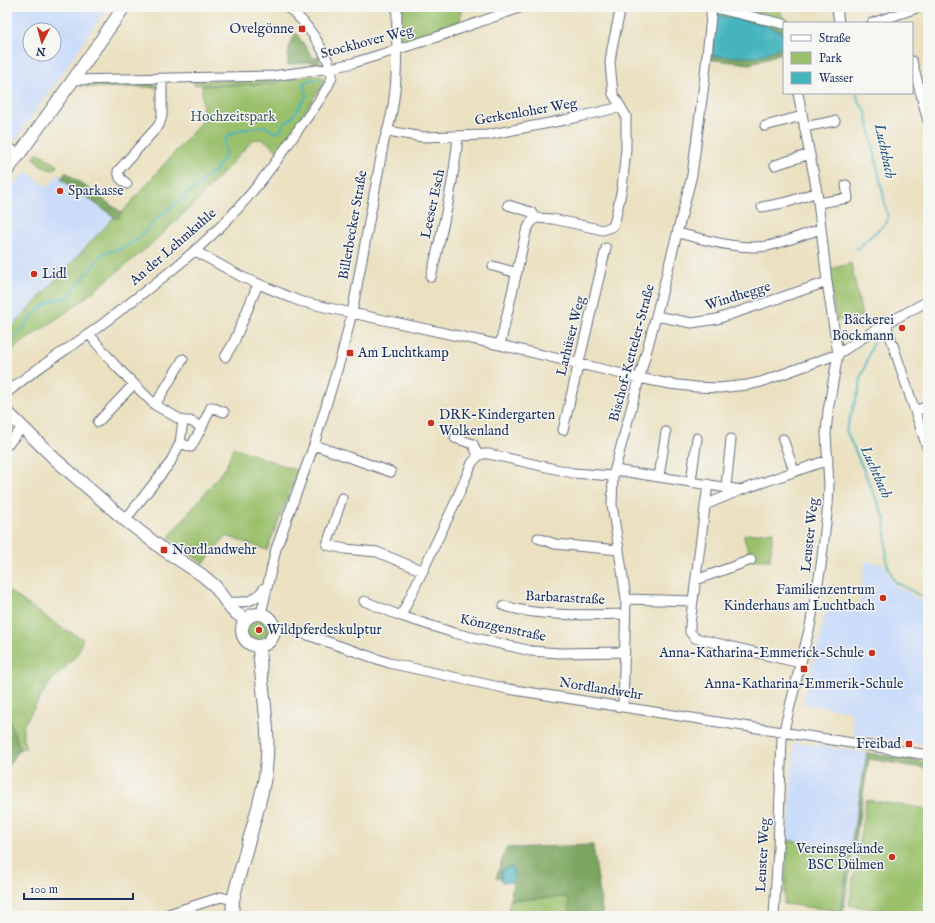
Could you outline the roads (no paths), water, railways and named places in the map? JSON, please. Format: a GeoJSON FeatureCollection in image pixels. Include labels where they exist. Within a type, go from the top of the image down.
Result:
{"type":"FeatureCollection","features":[{"type":"Feature","properties":{"kind":"main road"},"geometry":{"type":"LineString","coordinates":[[7,171],[124,7]]}},
{"type":"Feature","properties":{"kind":"main road"},"geometry":{"type":"LineString","coordinates":[[7,412],[56,460],[125,520],[215,586],[231,609],[245,620]]}},
{"type":"Feature","properties":{"kind":"main road"},"geometry":{"type":"LineString","coordinates":[[261,614],[270,619],[274,630],[274,635],[268,643],[259,647],[253,646],[244,640],[241,630],[245,620],[252,615],[261,614]]}},
{"type":"Feature","properties":{"kind":"main road"},"geometry":{"type":"LineString","coordinates":[[232,916],[233,900],[262,793],[266,769],[268,745],[259,647]]}},
{"type":"Feature","properties":{"kind":"street"},"geometry":{"type":"LineString","coordinates":[[287,7],[297,10],[315,36],[331,68]]}},
{"type":"Feature","properties":{"kind":"street","name":"Billerbecker Straße"},"geometry":{"type":"LineString","coordinates":[[261,614],[267,584],[281,532],[314,445],[341,357],[352,313],[384,141],[388,131],[395,94],[398,7]]}},
{"type":"Feature","properties":{"kind":"street","name":"Stockhover Weg"},"geometry":{"type":"LineString","coordinates":[[73,80],[273,76],[331,68],[353,63],[431,39],[502,10],[522,7]]}},
{"type":"Feature","properties":{"kind":"street"},"geometry":{"type":"LineString","coordinates":[[535,218],[553,219],[604,230],[613,226],[623,181],[626,149],[626,116],[613,94],[610,63],[621,7]]}},
{"type":"Feature","properties":{"kind":"street"},"geometry":{"type":"LineString","coordinates":[[712,7],[783,24]]}},
{"type":"Feature","properties":{"kind":"street","name":"Bischof-Ketteler-Straße"},"geometry":{"type":"LineString","coordinates":[[623,707],[626,599],[620,550],[612,505],[614,473],[633,406],[692,175],[712,7]]}},
{"type":"Feature","properties":{"kind":"street"},"geometry":{"type":"LineString","coordinates":[[837,7],[839,22]]}},
{"type":"Feature","properties":{"kind":"street"},"geometry":{"type":"LineString","coordinates":[[879,22],[901,19],[920,7]]}},
{"type":"Feature","properties":{"kind":"street"},"geometry":{"type":"LineString","coordinates":[[913,64],[925,100],[928,121]]}},
{"type":"Feature","properties":{"kind":"street","name":"An der Lehmkuhle"},"geometry":{"type":"LineString","coordinates":[[7,393],[36,370],[89,334],[195,251],[220,228],[276,162],[330,82],[332,76],[331,68]]}},
{"type":"Feature","properties":{"kind":"street"},"geometry":{"type":"LineString","coordinates":[[127,184],[120,178],[118,171],[159,124],[162,116],[162,78]]}},
{"type":"Feature","properties":{"kind":"street","name":"Leuster Weg"},"geometry":{"type":"LineString","coordinates":[[774,916],[783,732],[813,614],[822,566],[828,505],[828,460],[826,434],[828,411],[838,354],[820,229],[817,192],[798,94]]}},
{"type":"Feature","properties":{"kind":"street","name":"Gerkenloher Weg"},"geometry":{"type":"LineString","coordinates":[[388,131],[422,137],[487,135],[565,120],[620,107]]}},
{"type":"Feature","properties":{"kind":"street"},"geometry":{"type":"LineString","coordinates":[[766,126],[802,116]]}},
{"type":"Feature","properties":{"kind":"street"},"geometry":{"type":"LineString","coordinates":[[804,127],[835,122]]}},
{"type":"Feature","properties":{"kind":"street","name":"Leeser Esch"},"geometry":{"type":"LineString","coordinates":[[431,277],[451,190],[458,136]]}},
{"type":"Feature","properties":{"kind":"street"},"geometry":{"type":"LineString","coordinates":[[7,146],[19,155]]}},
{"type":"Feature","properties":{"kind":"street"},"geometry":{"type":"LineString","coordinates":[[774,165],[810,154]]}},
{"type":"Feature","properties":{"kind":"street"},"geometry":{"type":"LineString","coordinates":[[818,203],[848,198],[846,185]]}},
{"type":"Feature","properties":{"kind":"street"},"geometry":{"type":"LineString","coordinates":[[762,207],[788,202],[817,192]]}},
{"type":"Feature","properties":{"kind":"street"},"geometry":{"type":"LineString","coordinates":[[508,205],[531,212],[535,218]]}},
{"type":"Feature","properties":{"kind":"street"},"geometry":{"type":"LineString","coordinates":[[500,345],[526,232],[535,218]]}},
{"type":"Feature","properties":{"kind":"street"},"geometry":{"type":"LineString","coordinates":[[678,233],[722,244],[745,247],[768,246],[820,229]]}},
{"type":"Feature","properties":{"kind":"street","name":"Larhüser Weg"},"geometry":{"type":"LineString","coordinates":[[563,430],[606,248]]}},
{"type":"Feature","properties":{"kind":"street"},"geometry":{"type":"LineString","coordinates":[[195,251],[242,277],[299,300],[661,383],[696,387],[718,388],[747,385],[782,375],[838,354],[878,328],[928,301]]}},
{"type":"Feature","properties":{"kind":"street"},"geometry":{"type":"LineString","coordinates":[[493,266],[517,273]]}},
{"type":"Feature","properties":{"kind":"street","name":"Windhegge"},"geometry":{"type":"LineString","coordinates":[[656,316],[692,323],[717,319],[827,282]]}},
{"type":"Feature","properties":{"kind":"street"},"geometry":{"type":"LineString","coordinates":[[225,357],[234,342],[258,284]]}},
{"type":"Feature","properties":{"kind":"street"},"geometry":{"type":"LineString","coordinates":[[886,324],[928,450]]}},
{"type":"Feature","properties":{"kind":"street"},"geometry":{"type":"LineString","coordinates":[[89,334],[114,364],[155,405],[183,421],[190,421],[202,427]]}},
{"type":"Feature","properties":{"kind":"street"},"geometry":{"type":"LineString","coordinates":[[155,405],[183,358]]}},
{"type":"Feature","properties":{"kind":"street"},"geometry":{"type":"LineString","coordinates":[[98,422],[134,384]]}},
{"type":"Feature","properties":{"kind":"street"},"geometry":{"type":"LineString","coordinates":[[915,410],[928,406]]}},
{"type":"Feature","properties":{"kind":"street"},"geometry":{"type":"LineString","coordinates":[[180,443],[191,447],[212,407],[224,412]]}},
{"type":"Feature","properties":{"kind":"street"},"geometry":{"type":"LineString","coordinates":[[125,520],[170,463],[180,443],[183,421]]}},
{"type":"Feature","properties":{"kind":"street"},"geometry":{"type":"LineString","coordinates":[[7,445],[22,428]]}},
{"type":"Feature","properties":{"kind":"street"},"geometry":{"type":"LineString","coordinates":[[658,476],[666,432]]}},
{"type":"Feature","properties":{"kind":"street"},"geometry":{"type":"LineString","coordinates":[[455,438],[473,444],[478,456]]}},
{"type":"Feature","properties":{"kind":"street"},"geometry":{"type":"LineString","coordinates":[[691,481],[697,438]]}},
{"type":"Feature","properties":{"kind":"street"},"geometry":{"type":"LineString","coordinates":[[726,487],[731,439]]}},
{"type":"Feature","properties":{"kind":"street"},"geometry":{"type":"LineString","coordinates":[[783,439],[794,471]]}},
{"type":"Feature","properties":{"kind":"street"},"geometry":{"type":"LineString","coordinates":[[314,445],[392,472]]}},
{"type":"Feature","properties":{"kind":"street"},"geometry":{"type":"LineString","coordinates":[[401,616],[472,463],[478,456],[483,454],[489,454],[573,473],[614,473],[658,476],[741,490]]}},
{"type":"Feature","properties":{"kind":"street"},"geometry":{"type":"LineString","coordinates":[[705,505],[741,490],[828,460]]}},
{"type":"Feature","properties":{"kind":"street"},"geometry":{"type":"LineString","coordinates":[[708,484],[690,632],[696,638],[800,663]]}},
{"type":"Feature","properties":{"kind":"street"},"geometry":{"type":"LineString","coordinates":[[342,498],[327,545],[345,549],[377,552],[423,571]]}},
{"type":"Feature","properties":{"kind":"street"},"geometry":{"type":"LineString","coordinates":[[538,538],[555,544],[620,550]]}},
{"type":"Feature","properties":{"kind":"street"},"geometry":{"type":"LineString","coordinates":[[696,580],[751,560]]}},
{"type":"Feature","properties":{"kind":"street","name":"Billerbecker Straße"},"geometry":{"type":"LineString","coordinates":[[227,602],[250,601],[260,596],[267,584]]}},
{"type":"Feature","properties":{"kind":"street"},"geometry":{"type":"LineString","coordinates":[[626,599],[693,601]]}},
{"type":"Feature","properties":{"kind":"street","name":"Könzgenstraße"},"geometry":{"type":"LineString","coordinates":[[364,601],[401,616],[454,633],[531,651],[560,653],[625,652]]}},
{"type":"Feature","properties":{"kind":"street","name":"Barbarastraße"},"geometry":{"type":"LineString","coordinates":[[504,606],[524,611],[563,615],[625,614]]}},
{"type":"Feature","properties":{"kind":"street","name":"Nordlandwehr"},"geometry":{"type":"LineString","coordinates":[[274,630],[299,632],[389,663],[508,689],[928,755]]}},
{"type":"Feature","properties":{"kind":"street"},"geometry":{"type":"LineString","coordinates":[[162,916],[221,897],[233,900]]}},
{"type":"Feature","properties":{"kind":"water"},"geometry":{"type":"Polygon","coordinates":[[[717,15],[761,24],[782,32],[783,46],[756,57],[712,56],[717,15]]]}},
{"type":"Feature","properties":{"kind":"water"},"geometry":{"type":"Polygon","coordinates":[[[508,867],[512,867],[514,877],[513,882],[502,882],[501,871],[508,867]]]}},
{"type":"Feature","properties":{"kind":"waterway"},"geometry":{"type":"LineString","coordinates":[[7,345],[16,337],[33,315],[41,308],[52,301],[68,297],[102,254],[123,248],[138,239],[157,218],[172,207],[185,194],[198,187],[202,180],[217,169],[221,160],[225,157],[225,142],[230,134],[242,130],[265,126],[275,133],[280,131],[284,123],[291,119],[307,95],[303,83],[310,80],[320,81]]}},
{"type":"Feature","properties":{"kind":"waterway","name":"Luchtbach"},"geometry":{"type":"LineString","coordinates":[[857,94],[858,100],[866,112],[888,218],[887,222],[857,249]]}},
{"type":"Feature","properties":{"kind":"waterway","name":"Luchtbach"},"geometry":{"type":"LineString","coordinates":[[875,336],[863,373],[861,375],[860,387],[846,430],[885,519],[887,564],[894,581],[928,600]]}},
{"type":"Feature","properties":{"kind":"place","name":"Ovelgönne"},"geometry":{"type":"Point","coordinates":[302,29]}},
{"type":"Feature","properties":{"kind":"place","name":"Sparkasse"},"geometry":{"type":"Point","coordinates":[60,191]}},
{"type":"Feature","properties":{"kind":"place","name":"Lidl"},"geometry":{"type":"Point","coordinates":[34,274]}},
{"type":"Feature","properties":{"kind":"place","name":"Bäckerei Böckmann"},"geometry":{"type":"Point","coordinates":[902,328]}},
{"type":"Feature","properties":{"kind":"place","name":"Am Luchtkamp"},"geometry":{"type":"Point","coordinates":[350,353]}},
{"type":"Feature","properties":{"kind":"place","name":"DRK-Kindergarten Wolkenland"},"geometry":{"type":"Point","coordinates":[431,423]}},
{"type":"Feature","properties":{"kind":"place","name":"Nordlandwehr"},"geometry":{"type":"Point","coordinates":[164,550]}},
{"type":"Feature","properties":{"kind":"place","name":"Familienzentrum Kinderhaus am Luchtbach"},"geometry":{"type":"Point","coordinates":[883,598]}},
{"type":"Feature","properties":{"kind":"place","name":"Wildpferdeskulptur"},"geometry":{"type":"Point","coordinates":[259,630]}},
{"type":"Feature","properties":{"kind":"place","name":"Anna-Katharina-Emmerick-Schule"},"geometry":{"type":"Point","coordinates":[872,653]}},
{"type":"Feature","properties":{"kind":"place","name":"Anna-Katharina-Emmerik-Schule"},"geometry":{"type":"Point","coordinates":[804,669]}},
{"type":"Feature","properties":{"kind":"place","name":"Freibad"},"geometry":{"type":"Point","coordinates":[909,744]}},
{"type":"Feature","properties":{"kind":"place","name":"Vereinsgelände BSC Dülmen"},"geometry":{"type":"Point","coordinates":[892,857]}},
{"type":"Feature","properties":{"kind":"park label","name":"Hochzeitspark"},"geometry":{"type":"Point","coordinates":[233,117]}}]}
